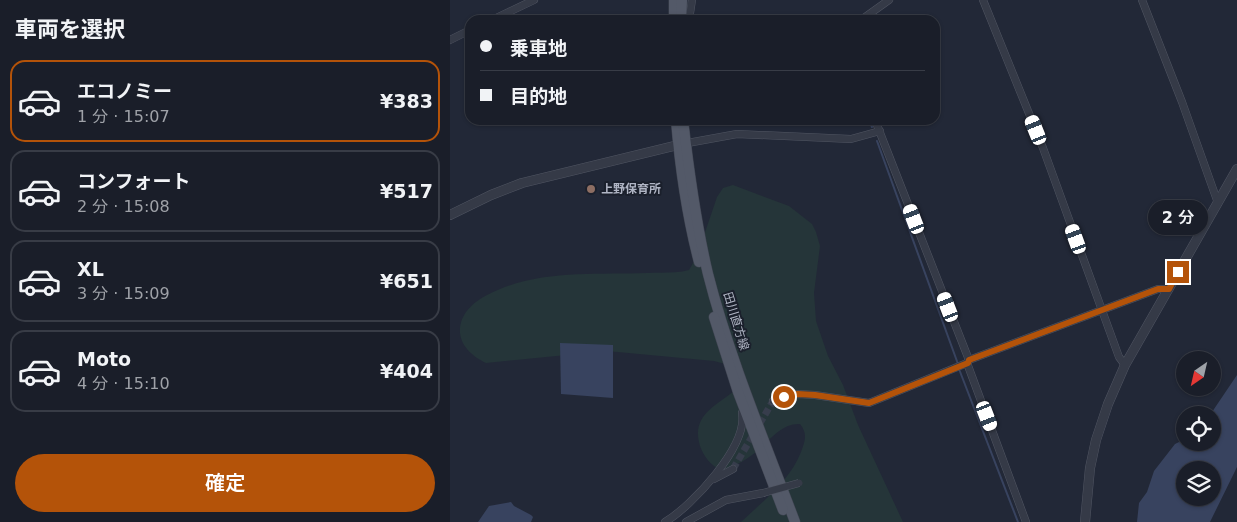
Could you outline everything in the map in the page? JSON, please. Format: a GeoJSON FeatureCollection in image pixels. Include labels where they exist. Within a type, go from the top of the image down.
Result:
{"type":"FeatureCollection","features":[{"type":"Feature","properties":{"kind":"main road"},"geometry":{"type":"LineString","coordinates":[[674,0],[674,15]]}},
{"type":"Feature","properties":{"kind":"main road"},"geometry":{"type":"LineString","coordinates":[[681,15],[682,0]]}},
{"type":"Feature","properties":{"kind":"main road","name":"田川直方線"},"geometry":{"type":"LineString","coordinates":[[677,125],[708,275],[729,343],[795,522]]}},
{"type":"Feature","properties":{"kind":"main road","name":"田川直方線"},"geometry":{"type":"LineString","coordinates":[[683,125],[682,144],[693,239],[722,345],[788,522]]}},
{"type":"Feature","properties":{"kind":"street"},"geometry":{"type":"LineString","coordinates":[[502,15],[534,0]]}},
{"type":"Feature","properties":{"kind":"street"},"geometry":{"type":"LineString","coordinates":[[690,15],[692,0]]}},
{"type":"Feature","properties":{"kind":"street"},"geometry":{"type":"LineString","coordinates":[[868,15],[889,0]]}},
{"type":"Feature","properties":{"kind":"street"},"geometry":{"type":"LineString","coordinates":[[984,0],[1043,148],[1119,357],[1125,365]]}},
{"type":"Feature","properties":{"kind":"street"},"geometry":{"type":"LineString","coordinates":[[1142,0],[1182,102],[1218,203]]}},
{"type":"Feature","properties":{"kind":"street"},"geometry":{"type":"LineString","coordinates":[[450,40],[465,32]]}},
{"type":"Feature","properties":{"kind":"street"},"geometry":{"type":"LineString","coordinates":[[878,125],[968,362],[1026,522]]}},
{"type":"Feature","properties":{"kind":"street"},"geometry":{"type":"LineString","coordinates":[[450,215],[491,195],[522,183],[650,150],[737,134],[851,139],[880,130]]}},
{"type":"Feature","properties":{"kind":"street"},"geometry":{"type":"LineString","coordinates":[[1085,522],[1088,484],[1096,440],[1108,404],[1125,365],[1237,169]]}},
{"type":"Feature","properties":{"kind":"street"},"geometry":{"type":"LineString","coordinates":[[773,401],[798,394],[869,403],[968,362],[1158,289],[1169,289]]}},
{"type":"Feature","properties":{"kind":"street"},"geometry":{"type":"LineString","coordinates":[[665,522],[678,514],[713,479],[739,437],[744,422],[738,392]]}},
{"type":"Feature","properties":{"kind":"street"},"geometry":{"type":"LineString","coordinates":[[713,479],[734,469]]}},
{"type":"Feature","properties":{"kind":"street"},"geometry":{"type":"LineString","coordinates":[[686,522],[726,500],[799,484]]}},
{"type":"Feature","properties":{"kind":"shaded area"},"geometry":{"type":"Polygon","coordinates":[[[733,185],[789,206],[812,224],[820,246],[814,293],[816,321],[828,356],[843,385],[858,425],[903,522],[741,522],[790,473],[801,452],[805,441],[805,434],[800,424],[786,427],[774,435],[758,451],[741,462],[720,470],[713,465],[705,457],[700,446],[699,427],[706,413],[734,391],[725,364],[714,361],[607,351],[486,363],[473,355],[463,343],[460,327],[464,315],[481,298],[506,287],[545,277],[566,275],[689,270],[697,256],[717,197],[723,188],[733,185]]]}},
{"type":"Feature","properties":{"kind":"water"},"geometry":{"type":"Polygon","coordinates":[[[560,343],[613,345],[613,398],[561,394],[560,343]]]}},
{"type":"Feature","properties":{"kind":"water"},"geometry":{"type":"Polygon","coordinates":[[[1237,375],[1237,467],[1221,500],[1221,461],[1176,461],[1176,506],[1218,506],[1210,522],[1137,522],[1139,503],[1147,492],[1154,471],[1175,444],[1176,451],[1221,451],[1221,406],[1216,406],[1237,375]]]}},
{"type":"Feature","properties":{"kind":"water"},"geometry":{"type":"Polygon","coordinates":[[[511,502],[514,506],[533,517],[531,522],[478,522],[489,506],[511,502]]]}},
{"type":"Feature","properties":{"kind":"waterway"},"geometry":{"type":"LineString","coordinates":[[877,141],[958,364]]}},
{"type":"Feature","properties":{"kind":"waterway"},"geometry":{"type":"LineString","coordinates":[[959,369],[1018,522]]}},
{"type":"Feature","properties":{"kind":"tunnel"},"geometry":{"type":"LineString","coordinates":[[733,469],[773,401]]}},
{"type":"Feature","properties":{"kind":"place","name":"上野保育所"},"geometry":{"type":"Point","coordinates":[591,189]}},
{"type":"Feature","properties":{"kind":"route"},"geometry":{"type":"LineString","coordinates":[[784,397],[798,394],[815,395],[869,403],[968,363],[969,360],[1158,289],[1169,289],[1178,272]]}}]}
